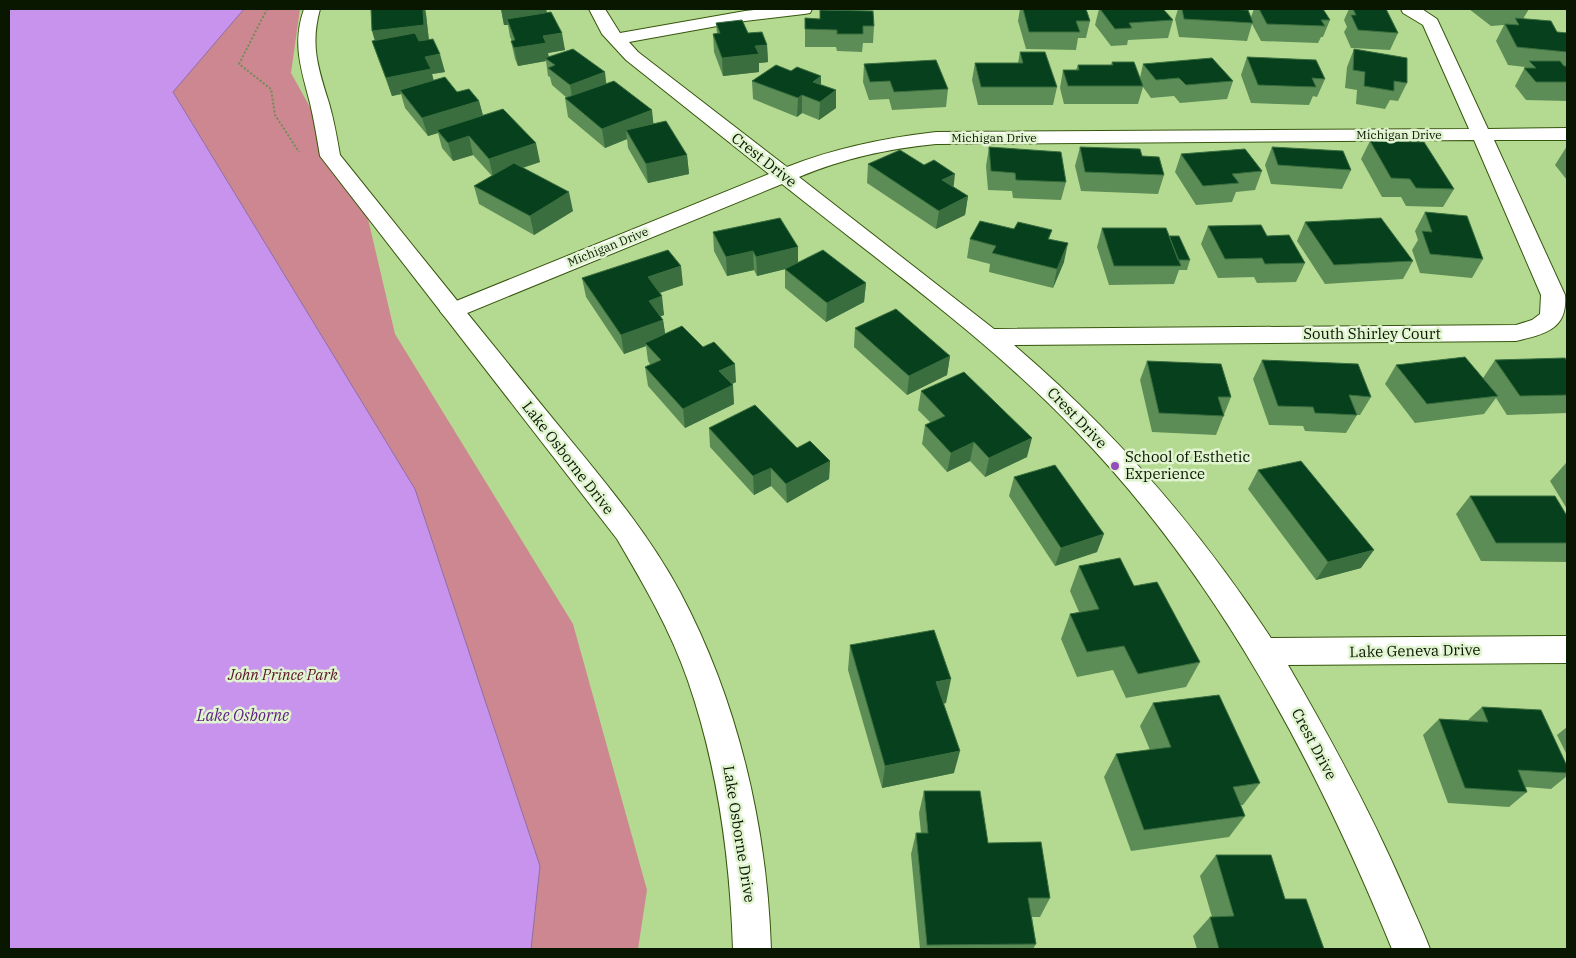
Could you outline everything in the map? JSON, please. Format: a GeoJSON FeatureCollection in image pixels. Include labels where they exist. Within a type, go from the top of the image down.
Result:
{"type":"FeatureCollection","features":[{"type":"Feature","properties":{"kind":"street","name":"Lake Osborne Drive"},"geometry":{"type":"LineString","coordinates":[[312,9],[307,22],[304,52],[323,117],[330,156],[626,531],[668,599],[704,680],[732,775],[749,886],[752,949]]}},
{"type":"Feature","properties":{"kind":"street","name":"Crest Drive"},"geometry":{"type":"LineString","coordinates":[[597,9],[615,39],[632,56],[990,337],[1042,382],[1088,427],[1149,495],[1211,575],[1263,652],[1318,749],[1381,874],[1411,949]]}},
{"type":"Feature","properties":{"kind":"street"},"geometry":{"type":"LineString","coordinates":[[615,39],[745,16],[804,9]]}},
{"type":"Feature","properties":{"kind":"street"},"geometry":{"type":"LineString","coordinates":[[1409,9],[1423,16],[1431,24],[1482,135]]}},
{"type":"Feature","properties":{"kind":"street","name":"Michigan Drive"},"geometry":{"type":"LineString","coordinates":[[452,311],[825,159],[861,149],[898,142],[936,138],[1567,134]]}},
{"type":"Feature","properties":{"kind":"street","name":"South Shirley Court"},"geometry":{"type":"LineString","coordinates":[[990,337],[1516,333],[1536,328],[1550,320],[1555,309],[1553,295],[1482,135]]}},
{"type":"Feature","properties":{"kind":"street","name":"Lake Geneva Drive"},"geometry":{"type":"LineString","coordinates":[[1263,652],[1567,649]]}},
{"type":"Feature","properties":{"kind":"path"},"geometry":{"type":"LineString","coordinates":[[267,9],[239,64],[271,89],[275,115],[302,157]]}},
{"type":"Feature","properties":{"kind":"green space","name":"Lake Osborne"},"geometry":{"type":"Polygon","coordinates":[[[9,9],[300,9],[291,73],[365,206],[395,334],[573,624],[647,890],[638,949],[9,949],[9,9]]]}},
{"type":"Feature","properties":{"kind":"water","name":"Lake Osborne"},"geometry":{"type":"Polygon","coordinates":[[[9,9],[244,9],[173,92],[415,489],[540,866],[531,949],[9,949],[9,9]]]}},
{"type":"Feature","properties":{"kind":"building"},"geometry":{"type":"Polygon","coordinates":[[[371,9],[423,9],[424,25],[372,31],[371,9]]]}},
{"type":"Feature","properties":{"kind":"building"},"geometry":{"type":"Polygon","coordinates":[[[1023,9],[1086,9],[1090,21],[1076,21],[1080,32],[1029,32],[1023,9]]]}},
{"type":"Feature","properties":{"kind":"building"},"geometry":{"type":"Polygon","coordinates":[[[1100,9],[1163,9],[1173,20],[1129,23],[1132,28],[1115,29],[1100,9]]]}},
{"type":"Feature","properties":{"kind":"building"},"geometry":{"type":"Polygon","coordinates":[[[1182,9],[1248,10],[1253,23],[1184,19],[1182,9]]]}},
{"type":"Feature","properties":{"kind":"building"},"geometry":{"type":"Polygon","coordinates":[[[1259,9],[1323,9],[1330,20],[1321,20],[1325,26],[1267,24],[1259,9]]]}},
{"type":"Feature","properties":{"kind":"building"},"geometry":{"type":"Polygon","coordinates":[[[1353,9],[1386,9],[1398,33],[1358,30],[1351,15],[1356,15],[1353,9]]]}},
{"type":"Feature","properties":{"kind":"building"},"geometry":{"type":"Polygon","coordinates":[[[820,10],[873,11],[874,26],[863,26],[863,34],[837,34],[837,30],[805,29],[805,18],[820,19],[820,10]]]}},
{"type":"Feature","properties":{"kind":"building"},"geometry":{"type":"Polygon","coordinates":[[[551,12],[562,33],[543,36],[546,43],[514,48],[511,41],[515,40],[507,19],[551,12]]]}},
{"type":"Feature","properties":{"kind":"building"},"geometry":{"type":"Polygon","coordinates":[[[1515,18],[1551,21],[1557,32],[1567,33],[1567,52],[1517,47],[1505,24],[1519,25],[1515,18]]]}},
{"type":"Feature","properties":{"kind":"building"},"geometry":{"type":"Polygon","coordinates":[[[742,20],[748,33],[762,32],[767,45],[755,46],[759,54],[722,58],[713,34],[720,33],[716,23],[742,20]]]}},
{"type":"Feature","properties":{"kind":"building"},"geometry":{"type":"Polygon","coordinates":[[[415,33],[419,41],[433,39],[440,54],[425,57],[431,69],[386,78],[372,41],[415,33]]]}},
{"type":"Feature","properties":{"kind":"building"},"geometry":{"type":"Polygon","coordinates":[[[573,49],[605,72],[570,85],[548,68],[555,65],[545,58],[573,49]]]}},
{"type":"Feature","properties":{"kind":"building"},"geometry":{"type":"Polygon","coordinates":[[[1354,49],[1407,58],[1407,83],[1394,81],[1394,91],[1364,86],[1365,72],[1353,70],[1354,49]]]}},
{"type":"Feature","properties":{"kind":"building"},"geometry":{"type":"Polygon","coordinates":[[[1020,52],[1045,52],[1057,87],[981,87],[975,63],[1023,63],[1020,52]]]}},
{"type":"Feature","properties":{"kind":"building"},"geometry":{"type":"Polygon","coordinates":[[[1247,57],[1316,60],[1325,79],[1312,78],[1316,87],[1258,85],[1247,57]]]}},
{"type":"Feature","properties":{"kind":"building"},"geometry":{"type":"Polygon","coordinates":[[[1212,58],[1233,81],[1186,85],[1179,78],[1156,80],[1143,64],[1212,58]]]}},
{"type":"Feature","properties":{"kind":"building"},"geometry":{"type":"Polygon","coordinates":[[[936,60],[948,89],[894,92],[890,81],[870,82],[864,64],[936,60]]]}},
{"type":"Feature","properties":{"kind":"building"},"geometry":{"type":"Polygon","coordinates":[[[1529,61],[1560,61],[1564,66],[1567,66],[1567,82],[1536,82],[1524,68],[1536,68],[1529,61]]]}},
{"type":"Feature","properties":{"kind":"building"},"geometry":{"type":"Polygon","coordinates":[[[1112,62],[1134,62],[1143,86],[1068,86],[1063,70],[1079,70],[1078,65],[1113,65],[1112,62]]]}},
{"type":"Feature","properties":{"kind":"building"},"geometry":{"type":"Polygon","coordinates":[[[776,65],[791,71],[797,67],[821,76],[813,82],[836,90],[820,102],[802,95],[798,98],[752,81],[776,65]]]}},
{"type":"Feature","properties":{"kind":"building"},"geometry":{"type":"Polygon","coordinates":[[[445,77],[457,92],[469,89],[479,101],[422,118],[400,90],[445,77]]]}},
{"type":"Feature","properties":{"kind":"building"},"geometry":{"type":"Polygon","coordinates":[[[614,81],[652,110],[602,129],[565,98],[614,81]]]}},
{"type":"Feature","properties":{"kind":"building"},"geometry":{"type":"Polygon","coordinates":[[[503,109],[536,143],[489,159],[469,136],[448,143],[437,130],[503,109]]]}},
{"type":"Feature","properties":{"kind":"building"},"geometry":{"type":"Polygon","coordinates":[[[666,121],[687,155],[646,164],[626,130],[666,121]]]}},
{"type":"Feature","properties":{"kind":"building"},"geometry":{"type":"Polygon","coordinates":[[[1370,141],[1424,142],[1454,189],[1416,188],[1410,179],[1391,178],[1370,141]]]}},
{"type":"Feature","properties":{"kind":"building"},"geometry":{"type":"Polygon","coordinates":[[[989,147],[1061,152],[1066,182],[1016,180],[1015,173],[991,171],[989,147]]]}},
{"type":"Feature","properties":{"kind":"building"},"geometry":{"type":"Polygon","coordinates":[[[1080,147],[1140,149],[1142,156],[1159,157],[1164,175],[1085,172],[1080,147]]]}},
{"type":"Feature","properties":{"kind":"building"},"geometry":{"type":"Polygon","coordinates":[[[1272,147],[1343,151],[1351,170],[1278,165],[1272,147]]]}},
{"type":"Feature","properties":{"kind":"building"},"geometry":{"type":"Polygon","coordinates":[[[1245,149],[1262,171],[1232,174],[1239,183],[1203,186],[1181,154],[1245,149]]]}},
{"type":"Feature","properties":{"kind":"building"},"geometry":{"type":"Polygon","coordinates":[[[900,150],[924,165],[934,160],[955,174],[942,180],[968,196],[939,211],[868,164],[900,150]]]}},
{"type":"Feature","properties":{"kind":"building"},"geometry":{"type":"Polygon","coordinates":[[[514,163],[569,192],[530,216],[474,186],[514,163]]]}},
{"type":"Feature","properties":{"kind":"building"},"geometry":{"type":"Polygon","coordinates":[[[1425,212],[1467,216],[1483,259],[1430,254],[1422,231],[1432,232],[1425,212]]]}},
{"type":"Feature","properties":{"kind":"building"},"geometry":{"type":"Polygon","coordinates":[[[780,218],[798,247],[756,257],[753,251],[726,257],[713,232],[780,218]]]}},
{"type":"Feature","properties":{"kind":"building"},"geometry":{"type":"Polygon","coordinates":[[[1381,218],[1413,261],[1334,265],[1305,222],[1381,218]]]}},
{"type":"Feature","properties":{"kind":"building"},"geometry":{"type":"Polygon","coordinates":[[[980,221],[1014,229],[1018,222],[1052,230],[1048,239],[1068,243],[1057,269],[992,253],[996,246],[970,239],[980,221]]]}},
{"type":"Feature","properties":{"kind":"building"},"geometry":{"type":"Polygon","coordinates":[[[1261,225],[1267,236],[1289,235],[1305,263],[1265,264],[1262,258],[1225,259],[1208,226],[1261,225]]]}},
{"type":"Feature","properties":{"kind":"building"},"geometry":{"type":"Polygon","coordinates":[[[1102,228],[1166,228],[1181,266],[1114,266],[1102,228]]]}},
{"type":"Feature","properties":{"kind":"building"},"geometry":{"type":"Polygon","coordinates":[[[1169,236],[1179,236],[1190,260],[1178,260],[1169,236]]]}},
{"type":"Feature","properties":{"kind":"building"},"geometry":{"type":"Polygon","coordinates":[[[668,250],[681,266],[648,277],[662,296],[649,301],[663,320],[621,335],[582,278],[668,250]]]}},
{"type":"Feature","properties":{"kind":"building"},"geometry":{"type":"Polygon","coordinates":[[[823,250],[866,283],[827,303],[785,269],[823,250]]]}},
{"type":"Feature","properties":{"kind":"building"},"geometry":{"type":"Polygon","coordinates":[[[896,309],[950,356],[909,376],[855,328],[896,309]]]}},
{"type":"Feature","properties":{"kind":"building"},"geometry":{"type":"Polygon","coordinates":[[[682,326],[703,347],[714,342],[735,364],[719,371],[733,385],[683,409],[645,367],[661,360],[645,343],[682,326]]]}},
{"type":"Feature","properties":{"kind":"building"},"geometry":{"type":"Polygon","coordinates":[[[1465,357],[1498,396],[1427,404],[1396,365],[1465,357]]]}},
{"type":"Feature","properties":{"kind":"building"},"geometry":{"type":"Polygon","coordinates":[[[1565,358],[1567,361],[1567,395],[1520,396],[1495,360],[1565,358]]]}},
{"type":"Feature","properties":{"kind":"building"},"geometry":{"type":"Polygon","coordinates":[[[1262,360],[1358,364],[1371,397],[1349,395],[1357,415],[1315,413],[1313,407],[1278,406],[1262,360]]]}},
{"type":"Feature","properties":{"kind":"building"},"geometry":{"type":"Polygon","coordinates":[[[1147,361],[1221,364],[1231,397],[1218,397],[1224,416],[1159,413],[1147,361]]]}},
{"type":"Feature","properties":{"kind":"building"},"geometry":{"type":"Polygon","coordinates":[[[964,372],[1032,438],[989,458],[974,442],[951,453],[925,425],[945,416],[921,391],[964,372]]]}},
{"type":"Feature","properties":{"kind":"building"},"geometry":{"type":"Polygon","coordinates":[[[755,405],[797,448],[810,441],[830,461],[786,484],[771,468],[753,476],[709,428],[755,405]]]}},
{"type":"Feature","properties":{"kind":"building"},"geometry":{"type":"Polygon","coordinates":[[[1301,461],[1374,550],[1328,562],[1258,470],[1301,461]]]}},
{"type":"Feature","properties":{"kind":"building"},"geometry":{"type":"Polygon","coordinates":[[[1055,465],[1104,534],[1061,548],[1014,477],[1055,465]]]}},
{"type":"Feature","properties":{"kind":"building"},"geometry":{"type":"Polygon","coordinates":[[[1470,496],[1555,496],[1567,516],[1567,543],[1496,543],[1470,496]]]}},
{"type":"Feature","properties":{"kind":"building"},"geometry":{"type":"Polygon","coordinates":[[[1120,558],[1134,586],[1157,582],[1200,662],[1138,674],[1124,646],[1087,652],[1070,614],[1099,609],[1079,566],[1120,558]]]}},
{"type":"Feature","properties":{"kind":"building"},"geometry":{"type":"Polygon","coordinates":[[[934,630],[951,679],[936,682],[960,751],[885,766],[850,645],[934,630]]]}},
{"type":"Feature","properties":{"kind":"building"},"geometry":{"type":"Polygon","coordinates":[[[1219,695],[1260,783],[1233,787],[1245,816],[1144,830],[1116,754],[1171,747],[1153,703],[1219,695]]]}},
{"type":"Feature","properties":{"kind":"building"},"geometry":{"type":"Polygon","coordinates":[[[1482,707],[1541,710],[1567,766],[1567,773],[1518,770],[1527,792],[1465,788],[1439,719],[1488,722],[1482,707]]]}},
{"type":"Feature","properties":{"kind":"building"},"geometry":{"type":"Polygon","coordinates":[[[924,791],[980,791],[988,843],[1041,842],[1050,898],[1028,898],[1036,944],[927,945],[916,833],[928,833],[924,791]]]}},
{"type":"Feature","properties":{"kind":"building"},"geometry":{"type":"Polygon","coordinates":[[[1216,855],[1271,855],[1285,899],[1306,899],[1324,949],[1219,949],[1210,917],[1234,916],[1216,855]]]}},
{"type":"Feature","properties":{"kind":"place","name":"School of Esthetic Experience"},"geometry":{"type":"Point","coordinates":[1115,466]}},
{"type":"Feature","properties":{"kind":"park label","name":"John Prince Park"},"geometry":{"type":"Point","coordinates":[283,675]}}]}
